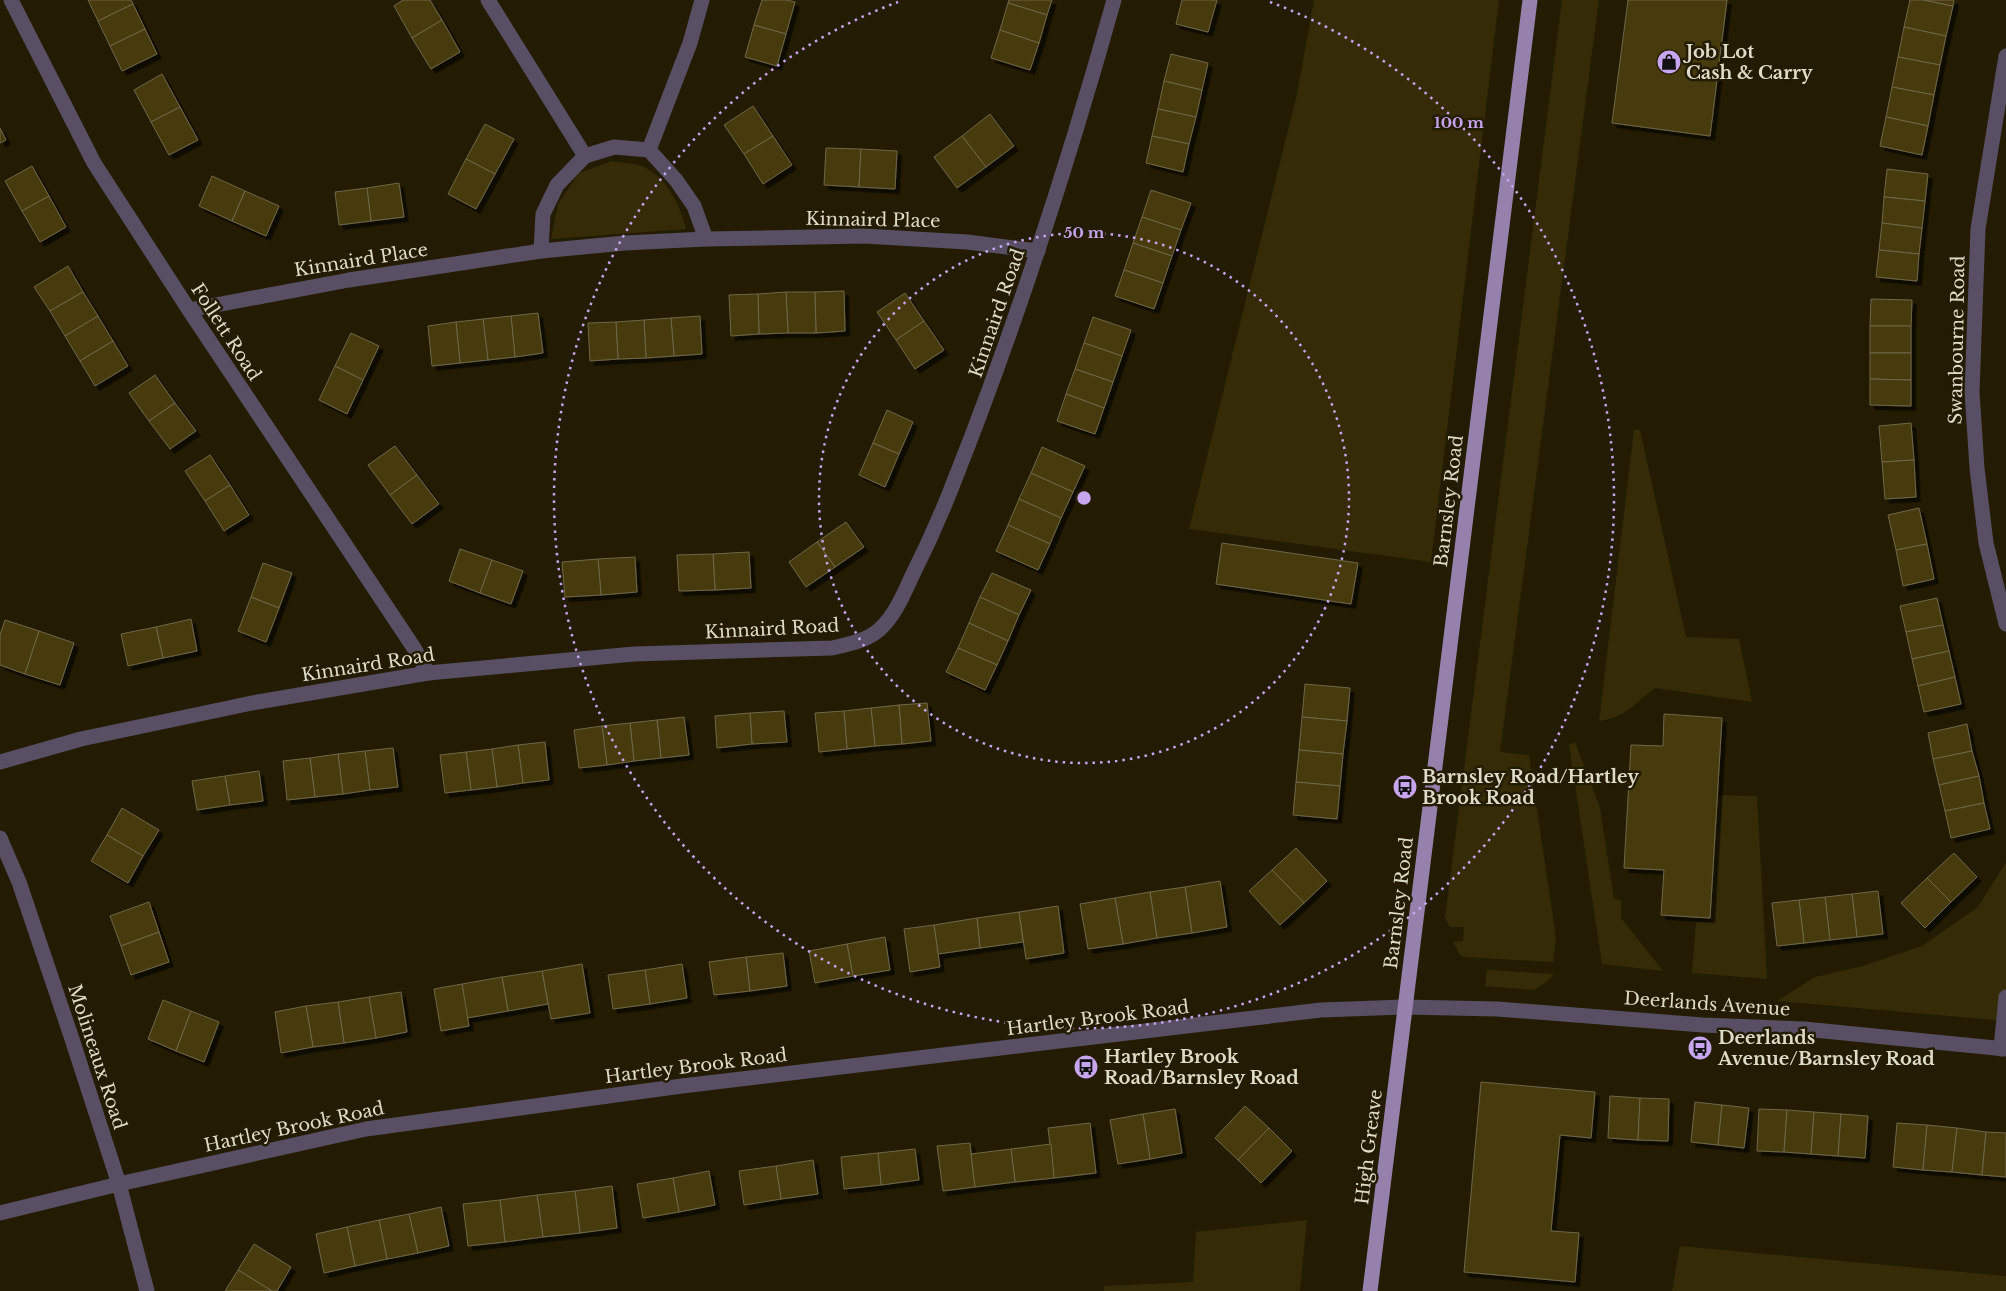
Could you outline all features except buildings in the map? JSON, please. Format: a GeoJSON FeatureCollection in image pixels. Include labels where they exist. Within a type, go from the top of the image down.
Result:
{"type":"FeatureCollection","features":[{"type":"Feature","properties":{"kind":"main road","name":"Barnsley Road"},"geometry":{"type":"LineString","coordinates":[[1404,1007],[1417,921],[1530,0]]}},
{"type":"Feature","properties":{"kind":"main road","name":"High Greave"},"geometry":{"type":"LineString","coordinates":[[1370,1291],[1404,1007]]}},
{"type":"Feature","properties":{"kind":"street","name":"Follett Road"},"geometry":{"type":"LineString","coordinates":[[11,0],[94,163],[189,310],[414,648],[428,673]]}},
{"type":"Feature","properties":{"kind":"street"},"geometry":{"type":"LineString","coordinates":[[488,0],[585,156]]}},
{"type":"Feature","properties":{"kind":"street"},"geometry":{"type":"LineString","coordinates":[[649,150],[690,43],[702,0]]}},
{"type":"Feature","properties":{"kind":"street","name":"Kinnaird Road"},"geometry":{"type":"LineString","coordinates":[[0,762],[81,739],[252,703],[428,673],[634,654],[832,648],[860,642],[880,629],[896,609],[937,526],[985,403],[1038,251],[1114,0]]}},
{"type":"Feature","properties":{"kind":"street","name":"Swanbourne Road"},"geometry":{"type":"LineString","coordinates":[[2006,56],[1978,229],[1972,392],[1977,468],[1986,544],[2006,624]]}},
{"type":"Feature","properties":{"kind":"street"},"geometry":{"type":"LineString","coordinates":[[541,251],[544,214],[557,185],[585,156],[614,147],[649,150],[676,180],[694,206],[706,238]]}},
{"type":"Feature","properties":{"kind":"street","name":"Kinnaird Place"},"geometry":{"type":"LineString","coordinates":[[189,310],[349,280],[541,251],[625,243],[706,238],[864,236],[967,242],[1038,251]]}},
{"type":"Feature","properties":{"kind":"street","name":"Molineaux Road"},"geometry":{"type":"LineString","coordinates":[[0,838],[19,882],[119,1184],[147,1291]]}},
{"type":"Feature","properties":{"kind":"street"},"geometry":{"type":"LineString","coordinates":[[2003,1049],[2006,997]]}},
{"type":"Feature","properties":{"kind":"street","name":"Deerlands Avenue"},"geometry":{"type":"LineString","coordinates":[[1404,1007],[1497,1009],[1703,1025],[1804,1029],[2003,1049]]}},
{"type":"Feature","properties":{"kind":"street","name":"Hartley Brook Road"},"geometry":{"type":"LineString","coordinates":[[0,1213],[119,1184],[366,1129],[682,1086],[1321,1010],[1404,1007]]}},
{"type":"Feature","properties":{"kind":"shaded area"},"geometry":{"type":"Polygon","coordinates":[[[1314,0],[1499,0],[1431,562],[1189,529],[1297,94],[1314,0]]]}},
{"type":"Feature","properties":{"kind":"shaded area"},"geometry":{"type":"Polygon","coordinates":[[[1562,0],[1599,0],[1500,752],[1529,755],[1556,938],[1553,962],[1464,957],[1460,955],[1453,942],[1463,941],[1464,927],[1450,927],[1445,918],[1562,0]]]}},
{"type":"Feature","properties":{"kind":"shaded area"},"geometry":{"type":"Polygon","coordinates":[[[612,161],[642,166],[661,179],[677,203],[686,229],[551,239],[558,204],[579,173],[612,161]]]}},
{"type":"Feature","properties":{"kind":"shaded area"},"geometry":{"type":"Polygon","coordinates":[[[1634,430],[1640,430],[1686,637],[1739,639],[1752,702],[1655,688],[1623,713],[1599,721],[1634,430]]]}},
{"type":"Feature","properties":{"kind":"shaded area"},"geometry":{"type":"Polygon","coordinates":[[[1575,742],[1600,808],[1614,899],[1621,900],[1621,918],[1663,971],[1602,964],[1569,745],[1575,742]]]}},
{"type":"Feature","properties":{"kind":"shaded area"},"geometry":{"type":"Polygon","coordinates":[[[1717,795],[1757,796],[1767,979],[1692,973],[1696,922],[1710,922],[1717,795]]]}},
{"type":"Feature","properties":{"kind":"shaded area"},"geometry":{"type":"Polygon","coordinates":[[[2006,862],[2006,1021],[1777,1001],[1815,977],[1863,966],[1922,946],[1978,907],[2006,862]]]}},
{"type":"Feature","properties":{"kind":"shaded area"},"geometry":{"type":"Polygon","coordinates":[[[1487,970],[1554,974],[1548,981],[1534,990],[1485,986],[1487,970]]]}},
{"type":"Feature","properties":{"kind":"shaded area"},"geometry":{"type":"Polygon","coordinates":[[[1307,1220],[1300,1291],[1104,1291],[1104,1286],[1193,1282],[1196,1232],[1307,1220]]]}},
{"type":"Feature","properties":{"kind":"shaded area"},"geometry":{"type":"Polygon","coordinates":[[[1680,1246],[2006,1276],[2006,1291],[1672,1291],[1680,1246]]]}},
{"type":"Feature","properties":{"kind":"place","name":"Job Lot Cash & Carry"},"geometry":{"type":"Point","coordinates":[1669,62]}},
{"type":"Feature","properties":{"kind":"place","name":"Barnsley Road/Hartley Brook Road"},"geometry":{"type":"Point","coordinates":[1405,787]}},
{"type":"Feature","properties":{"kind":"place","name":"Deerlands Avenue/Barnsley Road"},"geometry":{"type":"Point","coordinates":[1700,1048]}},
{"type":"Feature","properties":{"kind":"place","name":"Hartley Brook Road/Barnsley Road"},"geometry":{"type":"Point","coordinates":[1086,1067]}}]}
